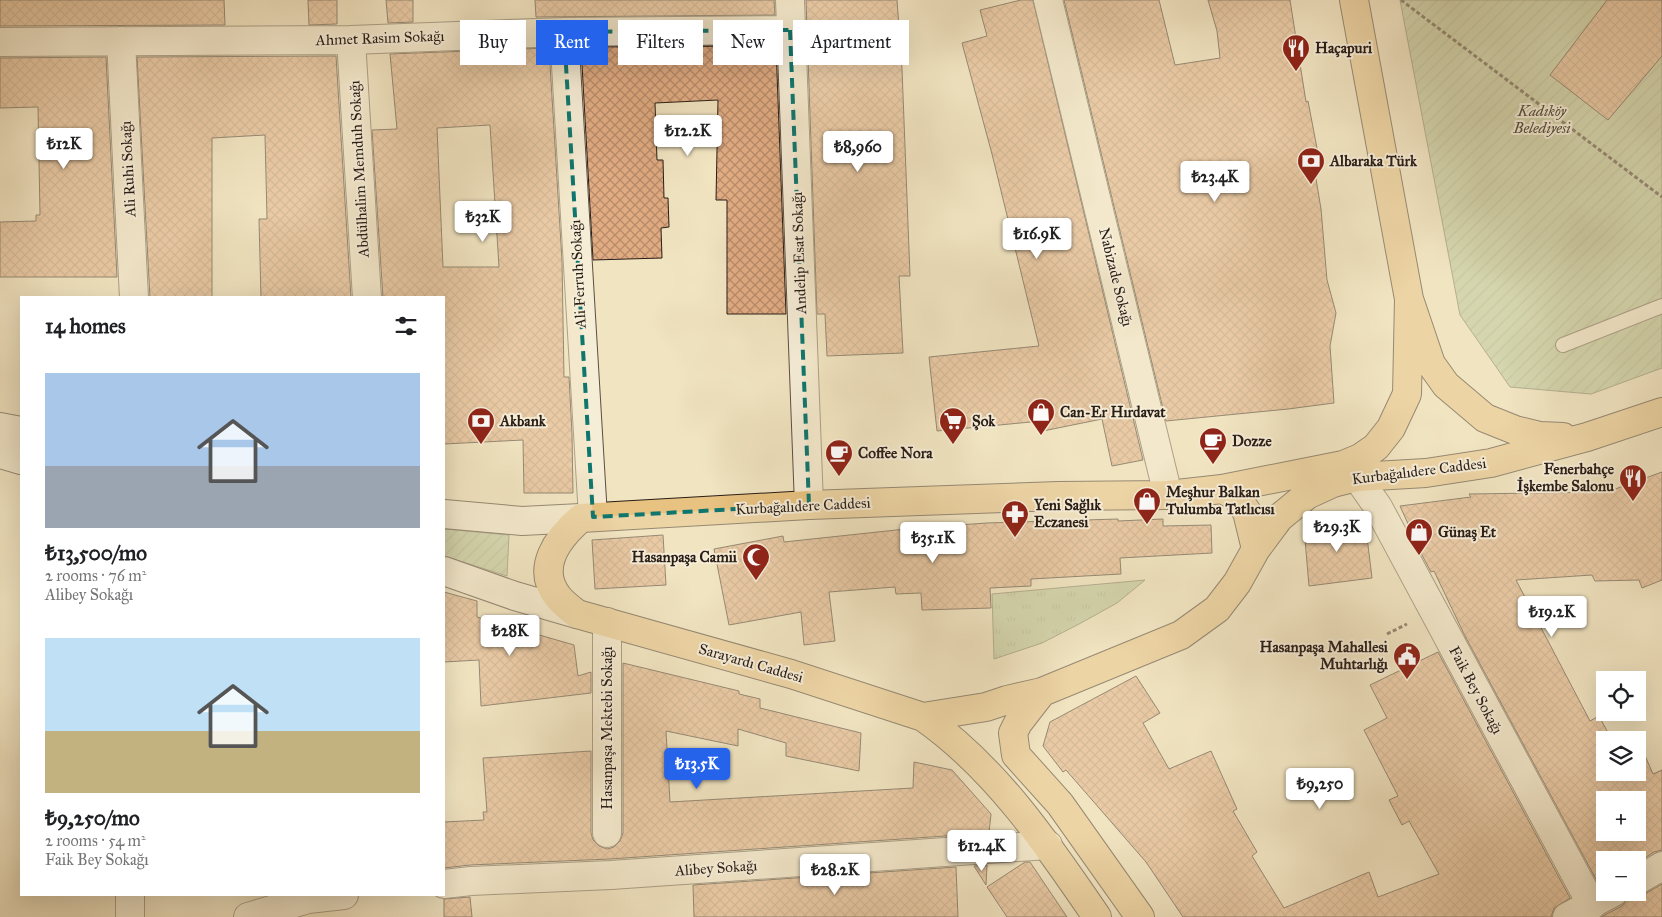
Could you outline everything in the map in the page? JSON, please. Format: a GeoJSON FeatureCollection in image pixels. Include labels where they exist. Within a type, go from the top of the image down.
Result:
{"type":"FeatureCollection","features":[{"type":"Feature","properties":{"kind":"main road"},"geometry":{"type":"LineString","coordinates":[[1354,0],[1409,299],[1431,364],[1446,385],[1485,418],[1515,430],[1540,436],[1587,437]]}},
{"type":"Feature","properties":{"kind":"main road","name":"Kurbağalıdere Caddesi"},"geometry":{"type":"LineString","coordinates":[[587,517],[1058,496],[1168,495],[1222,489],[1343,465],[1360,458],[1376,447],[1391,428],[1407,394],[1409,299]]}},
{"type":"Feature","properties":{"kind":"main road","name":"Kurbağalıdere Caddesi"},"geometry":{"type":"LineString","coordinates":[[1256,549],[1279,518],[1306,495],[1333,483],[1357,477],[1426,473],[1491,463],[1587,437],[1662,412]]}},
{"type":"Feature","properties":{"kind":"main road"},"geometry":{"type":"LineString","coordinates":[[1222,489],[1237,497],[1247,512],[1256,549]]}},
{"type":"Feature","properties":{"kind":"main road"},"geometry":{"type":"LineString","coordinates":[[577,614],[558,597],[551,584],[549,567],[552,554],[561,537],[587,517]]}},
{"type":"Feature","properties":{"kind":"main road","name":"Sarayardı Caddesi"},"geometry":{"type":"LineString","coordinates":[[924,718],[986,707],[1006,700],[1042,692],[1180,635],[1217,609],[1237,583],[1256,549]]}},
{"type":"Feature","properties":{"kind":"main road","name":"Sarayardı Caddesi"},"geometry":{"type":"LineString","coordinates":[[577,614],[791,674],[924,718],[942,730],[964,750],[998,786],[1048,845],[1097,917]]}},
{"type":"Feature","properties":{"kind":"main road","name":"Sarayardı Caddesi"},"geometry":{"type":"LineString","coordinates":[[1042,692],[1018,723],[1013,733],[1016,755],[1060,804],[1140,917]]}},
{"type":"Feature","properties":{"kind":"street","name":"Andelip Esat Sokağı"},"geometry":{"type":"LineString","coordinates":[[790,0],[809,506]]}},
{"type":"Feature","properties":{"kind":"street","name":"Nabizade Sokağı"},"geometry":{"type":"LineString","coordinates":[[1048,0],[1168,495]]}},
{"type":"Feature","properties":{"kind":"street","name":"Ahmet Rasim Sokağı"},"geometry":{"type":"LineString","coordinates":[[608,32],[790,30]]}},
{"type":"Feature","properties":{"kind":"street","name":"Ahmet Rasim Sokağı"},"geometry":{"type":"LineString","coordinates":[[0,42],[352,40],[536,33]]}},
{"type":"Feature","properties":{"kind":"street","name":"Abdülhalim Memduh Sokağı"},"geometry":{"type":"LineString","coordinates":[[352,40],[367,296]]}},
{"type":"Feature","properties":{"kind":"street","name":"Ali Ruhi Sokağı"},"geometry":{"type":"LineString","coordinates":[[121,41],[134,296]]}},
{"type":"Feature","properties":{"kind":"street","name":"Ali Ferruh Sokağı"},"geometry":{"type":"LineString","coordinates":[[566,65],[587,517]]}},
{"type":"Feature","properties":{"kind":"street"},"geometry":{"type":"LineString","coordinates":[[0,427],[20,431]]}},
{"type":"Feature","properties":{"kind":"street"},"geometry":{"type":"LineString","coordinates":[[0,454],[20,460]]}},
{"type":"Feature","properties":{"kind":"street","name":"Faik Bey Sokağı"},"geometry":{"type":"LineString","coordinates":[[1357,477],[1378,507],[1596,887]]}},
{"type":"Feature","properties":{"kind":"street","name":"Kurbağalıdere Caddesi"},"geometry":{"type":"LineString","coordinates":[[445,514],[522,521],[587,517]]}},
{"type":"Feature","properties":{"kind":"street"},"geometry":{"type":"LineString","coordinates":[[445,572],[577,614]]}},
{"type":"Feature","properties":{"kind":"street","name":"Hasanpaşa Mektebi Sokağı"},"geometry":{"type":"LineString","coordinates":[[607,622],[607,833]]}},
{"type":"Feature","properties":{"kind":"street","name":"Alibey Sokağı"},"geometry":{"type":"LineString","coordinates":[[445,884],[471,881],[611,876],[1048,845]]}},
{"type":"Feature","properties":{"kind":"street"},"geometry":{"type":"LineString","coordinates":[[1646,875],[1662,866]]}},
{"type":"Feature","properties":{"kind":"street"},"geometry":{"type":"LineString","coordinates":[[130,896],[130,917]]}},
{"type":"Feature","properties":{"kind":"street"},"geometry":{"type":"LineString","coordinates":[[248,917],[340,896]]}},
{"type":"Feature","properties":{"kind":"street"},"geometry":{"type":"LineString","coordinates":[[1567,917],[1599,901]]}},
{"type":"Feature","properties":{"kind":"lane"},"geometry":{"type":"LineString","coordinates":[[1563,345],[1662,306]]}},
{"type":"Feature","properties":{"kind":"path"},"geometry":{"type":"LineString","coordinates":[[1401,0],[1662,197]]}},
{"type":"Feature","properties":{"kind":"highlighted area"},"geometry":{"type":"Polygon","coordinates":[[[790,30],[809,505],[593,517],[564,32],[790,30]]]}},
{"type":"Feature","properties":{"kind":"green space","name":"Kadıköy Belediyesi"},"geometry":{"type":"Polygon","coordinates":[[[1400,0],[1662,0],[1662,368],[1591,394],[1510,387],[1460,315],[1400,0]]]}},
{"type":"Feature","properties":{"kind":"green space"},"geometry":{"type":"Polygon","coordinates":[[[445,529],[509,535],[507,576],[445,556],[445,529]]]}},
{"type":"Feature","properties":{"kind":"green space"},"geometry":{"type":"Polygon","coordinates":[[[1145,580],[1117,603],[1079,624],[1042,643],[994,659],[992,594],[1145,580]]]}},
{"type":"Feature","properties":{"kind":"building"},"geometry":{"type":"Polygon","coordinates":[[[0,0],[224,0],[225,25],[0,26],[0,0]]]}},
{"type":"Feature","properties":{"kind":"building"},"geometry":{"type":"Polygon","coordinates":[[[308,0],[337,0],[337,24],[309,25],[308,0]]]}},
{"type":"Feature","properties":{"kind":"building"},"geometry":{"type":"Polygon","coordinates":[[[386,0],[413,0],[413,22],[388,23],[386,0]]]}},
{"type":"Feature","properties":{"kind":"building"},"geometry":{"type":"Polygon","coordinates":[[[535,0],[774,0],[775,15],[536,17],[535,0]]]}},
{"type":"Feature","properties":{"kind":"building"},"geometry":{"type":"Polygon","coordinates":[[[806,0],[897,0],[898,20],[807,20],[806,0]]]}},
{"type":"Feature","properties":{"kind":"building"},"geometry":{"type":"Polygon","coordinates":[[[1021,0],[1033,0],[1143,460],[1112,466],[1102,419],[1043,431],[1041,421],[937,431],[929,357],[1039,346],[992,154],[962,43],[987,36],[980,10],[1021,0]]]}},
{"type":"Feature","properties":{"kind":"building"},"geometry":{"type":"Polygon","coordinates":[[[1064,0],[1159,0],[1175,65],[1220,58],[1217,31],[1208,0],[1290,0],[1306,102],[1308,101],[1320,164],[1314,167],[1321,209],[1327,280],[1336,313],[1330,346],[1334,403],[1166,421],[1064,0]]]}},
{"type":"Feature","properties":{"kind":"building"},"geometry":{"type":"Polygon","coordinates":[[[1607,0],[1662,0],[1662,56],[1608,120],[1550,75],[1607,0]]]}},
{"type":"Feature","properties":{"kind":"building"},"geometry":{"type":"Polygon","coordinates":[[[703,46],[713,46],[713,65],[777,65],[786,314],[727,314],[727,200],[716,200],[718,100],[655,103],[657,160],[663,160],[664,198],[668,198],[669,227],[661,228],[662,258],[593,260],[582,65],[608,65],[608,47],[618,47],[618,65],[703,65],[703,46]]]}},
{"type":"Feature","properties":{"kind":"building"},"geometry":{"type":"Polygon","coordinates":[[[536,48],[536,65],[550,65],[562,261],[564,377],[569,377],[573,493],[524,493],[523,440],[445,444],[445,296],[383,296],[372,130],[397,129],[390,54],[460,51],[460,65],[526,65],[526,49],[536,48]],[[490,125],[437,128],[443,267],[499,267],[490,125]]]}},
{"type":"Feature","properties":{"kind":"building"},"geometry":{"type":"Polygon","coordinates":[[[336,56],[351,296],[261,296],[259,219],[267,219],[265,135],[212,138],[212,296],[150,296],[137,57],[336,56]]]}},
{"type":"Feature","properties":{"kind":"building"},"geometry":{"type":"Polygon","coordinates":[[[106,57],[117,277],[0,277],[0,222],[36,221],[36,215],[40,215],[38,107],[0,108],[0,58],[106,57]]]}},
{"type":"Feature","properties":{"kind":"building"},"geometry":{"type":"Polygon","coordinates":[[[808,65],[902,65],[910,276],[899,276],[903,353],[827,356],[825,314],[817,314],[808,65]]]}},
{"type":"Feature","properties":{"kind":"building"},"geometry":{"type":"Polygon","coordinates":[[[1662,472],[1662,580],[1642,588],[1639,580],[1595,581],[1592,575],[1516,580],[1590,721],[1596,718],[1596,721],[1602,721],[1607,731],[1596,731],[1596,781],[1646,781],[1646,758],[1653,774],[1662,770],[1662,850],[1646,857],[1646,851],[1596,851],[1596,879],[1465,636],[1434,571],[1431,572],[1423,557],[1400,506],[1471,497],[1469,494],[1607,492],[1662,472]]]}},
{"type":"Feature","properties":{"kind":"building"},"geometry":{"type":"Polygon","coordinates":[[[1118,519],[1118,521],[1163,519],[1163,526],[1211,525],[1212,553],[1120,558],[1121,574],[1031,579],[1031,586],[990,588],[991,608],[922,610],[921,593],[896,594],[895,587],[829,592],[835,641],[804,645],[801,612],[729,625],[714,549],[783,536],[784,542],[915,528],[987,523],[1118,519]]]}},
{"type":"Feature","properties":{"kind":"building"},"geometry":{"type":"Polygon","coordinates":[[[1365,521],[1372,578],[1309,586],[1304,528],[1365,521]]]}},
{"type":"Feature","properties":{"kind":"building"},"geometry":{"type":"Polygon","coordinates":[[[663,535],[666,585],[595,589],[592,540],[663,535]]]}},
{"type":"Feature","properties":{"kind":"building"},"geometry":{"type":"Polygon","coordinates":[[[445,592],[477,601],[477,617],[574,645],[578,676],[591,672],[591,693],[481,706],[479,660],[445,662],[445,592]]]}},
{"type":"Feature","properties":{"kind":"building"},"geometry":{"type":"Polygon","coordinates":[[[1438,652],[1570,898],[1554,908],[1551,917],[1183,917],[1146,862],[1066,770],[1063,772],[1043,746],[1050,722],[1136,676],[1160,713],[1143,723],[1169,769],[1211,751],[1237,809],[1233,811],[1257,852],[1252,856],[1284,908],[1369,872],[1378,897],[1439,874],[1409,821],[1402,825],[1389,800],[1398,796],[1364,730],[1387,718],[1370,685],[1438,652]]]}},
{"type":"Feature","properties":{"kind":"building"},"geometry":{"type":"Polygon","coordinates":[[[623,663],[739,691],[739,694],[760,699],[760,708],[861,733],[859,771],[786,756],[786,743],[738,729],[738,746],[666,731],[670,802],[913,788],[914,762],[952,770],[991,814],[989,833],[610,859],[470,865],[445,868],[445,822],[484,820],[483,812],[487,812],[483,758],[591,751],[591,833],[593,840],[599,846],[607,849],[614,847],[620,841],[623,833],[623,663]]]}},
{"type":"Feature","properties":{"kind":"building"},"geometry":{"type":"Polygon","coordinates":[[[1025,862],[1030,862],[1067,917],[1007,917],[987,887],[1025,862]]]}},
{"type":"Feature","properties":{"kind":"building"},"geometry":{"type":"Polygon","coordinates":[[[987,865],[986,885],[974,866],[987,865]]]}},
{"type":"Feature","properties":{"kind":"building"},"geometry":{"type":"Polygon","coordinates":[[[956,867],[958,917],[694,917],[693,885],[956,867]]]}},
{"type":"Feature","properties":{"kind":"building"},"geometry":{"type":"Polygon","coordinates":[[[1662,884],[1662,917],[1601,917],[1622,906],[1626,901],[1646,901],[1646,893],[1662,884]]]}},
{"type":"Feature","properties":{"kind":"building"},"geometry":{"type":"Polygon","coordinates":[[[470,897],[472,917],[444,917],[444,899],[470,897]]]}},
{"type":"Feature","properties":{"kind":"place","name":"Haçapuri"},"geometry":{"type":"Point","coordinates":[1296,72]}},
{"type":"Feature","properties":{"kind":"place","name":"Albaraka Türk"},"geometry":{"type":"Point","coordinates":[1311,185]}},
{"type":"Feature","properties":{"kind":"place","name":"Can-Er Hırdavat"},"geometry":{"type":"Point","coordinates":[1041,436]}},
{"type":"Feature","properties":{"kind":"place","name":"Akbank"},"geometry":{"type":"Point","coordinates":[481,445]}},
{"type":"Feature","properties":{"kind":"place","name":"Şok"},"geometry":{"type":"Point","coordinates":[953,445]}},
{"type":"Feature","properties":{"kind":"place","name":"Dozze"},"geometry":{"type":"Point","coordinates":[1213,465]}},
{"type":"Feature","properties":{"kind":"place","name":"Coffee Nora"},"geometry":{"type":"Point","coordinates":[839,477]}},
{"type":"Feature","properties":{"kind":"place","name":"Fenerbahçe İşkembe Salonu"},"geometry":{"type":"Point","coordinates":[1633,502]}},
{"type":"Feature","properties":{"kind":"place","name":"Meşhur Balkan Tulumba Tatlıcısı"},"geometry":{"type":"Point","coordinates":[1147,525]}},
{"type":"Feature","properties":{"kind":"place","name":"Yeni Sağlık Eczanesi"},"geometry":{"type":"Point","coordinates":[1015,538]}},
{"type":"Feature","properties":{"kind":"place","name":"Günaş Et"},"geometry":{"type":"Point","coordinates":[1419,556]}},
{"type":"Feature","properties":{"kind":"place","name":"Hasanpaşa Camii"},"geometry":{"type":"Point","coordinates":[756,581]}},
{"type":"Feature","properties":{"kind":"place","name":"Hasanpaşa Mahallesi Muhtarlığı"},"geometry":{"type":"Point","coordinates":[1407,680]}}]}
